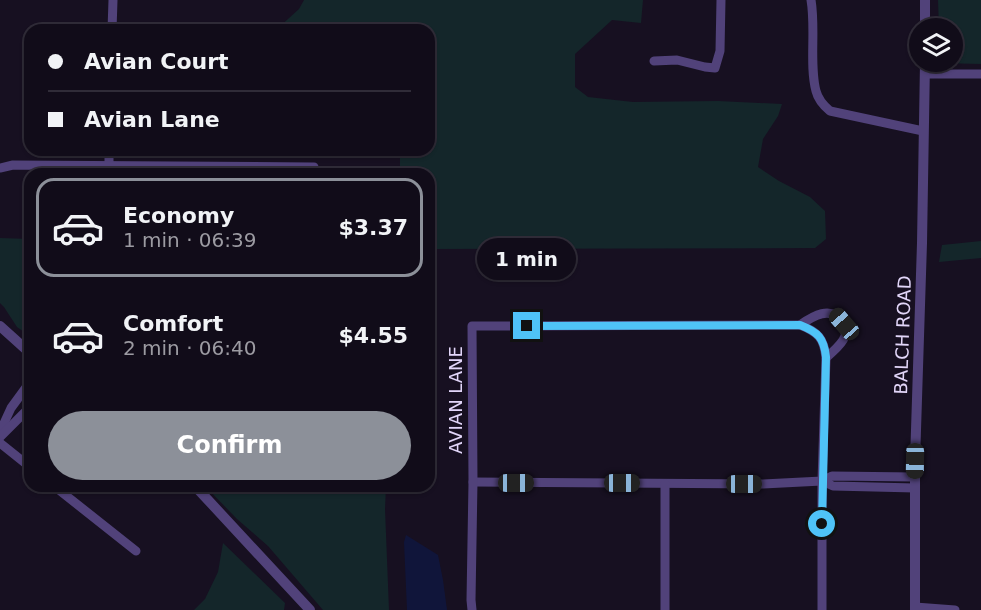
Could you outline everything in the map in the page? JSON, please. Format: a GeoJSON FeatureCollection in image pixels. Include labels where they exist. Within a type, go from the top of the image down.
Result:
{"type":"FeatureCollection","features":[{"type":"Feature","properties":{"kind":"street"},"geometry":{"type":"LineString","coordinates":[[112,24],[113,0]]}},
{"type":"Feature","properties":{"kind":"street"},"geometry":{"type":"LineString","coordinates":[[654,61],[676,60],[715,68],[720,51],[721,0]]}},
{"type":"Feature","properties":{"kind":"street"},"geometry":{"type":"LineString","coordinates":[[812,0],[816,93],[824,106],[830,111],[923,131]]}},
{"type":"Feature","properties":{"kind":"street"},"geometry":{"type":"LineString","coordinates":[[925,18],[926,0]]}},
{"type":"Feature","properties":{"kind":"street"},"geometry":{"type":"LineString","coordinates":[[925,74],[981,74]]}},
{"type":"Feature","properties":{"kind":"street","name":"BALCH ROAD"},"geometry":{"type":"LineString","coordinates":[[915,609],[915,482],[925,74]]}},
{"type":"Feature","properties":{"kind":"street"},"geometry":{"type":"LineString","coordinates":[[109,156],[109,166]]}},
{"type":"Feature","properties":{"kind":"street"},"geometry":{"type":"LineString","coordinates":[[0,168],[13,165],[314,167]]}},
{"type":"Feature","properties":{"kind":"street"},"geometry":{"type":"LineString","coordinates":[[800,325],[814,315],[827,313],[837,315],[844,324],[846,334],[840,345],[826,357]]}},
{"type":"Feature","properties":{"kind":"street"},"geometry":{"type":"LineString","coordinates":[[800,325],[812,330],[820,337],[825,345],[826,357],[822,481],[822,610]]}},
{"type":"Feature","properties":{"kind":"street","name":"AVIAN LANE"},"geometry":{"type":"LineString","coordinates":[[472,610],[472,326],[800,325]]}},
{"type":"Feature","properties":{"kind":"street"},"geometry":{"type":"LineString","coordinates":[[0,326],[24,348]]}},
{"type":"Feature","properties":{"kind":"street"},"geometry":{"type":"LineString","coordinates":[[0,432],[11,408],[24,390]]}},
{"type":"Feature","properties":{"kind":"street"},"geometry":{"type":"LineString","coordinates":[[0,437],[24,413]]}},
{"type":"Feature","properties":{"kind":"street"},"geometry":{"type":"LineString","coordinates":[[0,443],[24,462]]}},
{"type":"Feature","properties":{"kind":"street"},"geometry":{"type":"LineString","coordinates":[[473,482],[764,484],[822,481],[832,476],[915,482]]}},
{"type":"Feature","properties":{"kind":"street"},"geometry":{"type":"LineString","coordinates":[[665,484],[665,610]]}},
{"type":"Feature","properties":{"kind":"street"},"geometry":{"type":"LineString","coordinates":[[62,492],[136,551]]}},
{"type":"Feature","properties":{"kind":"street"},"geometry":{"type":"LineString","coordinates":[[201,492],[310,610]]}},
{"type":"Feature","properties":{"kind":"street"},"geometry":{"type":"LineString","coordinates":[[915,609],[955,610]]}},
{"type":"Feature","properties":{"kind":"shaded area"},"geometry":{"type":"Polygon","coordinates":[[[304,0],[643,0],[641,23],[612,20],[575,54],[575,87],[588,97],[633,102],[718,101],[782,104],[778,116],[763,139],[758,167],[810,197],[825,211],[826,239],[815,248],[435,249],[435,168],[400,168],[399,156],[435,156],[435,24],[282,24],[299,9],[304,0]]]}},
{"type":"Feature","properties":{"kind":"shaded area"},"geometry":{"type":"Polygon","coordinates":[[[938,0],[981,0],[981,64],[963,64],[963,18],[939,18],[938,0]]]}},
{"type":"Feature","properties":{"kind":"shaded area"},"geometry":{"type":"Polygon","coordinates":[[[0,238],[24,239],[24,332],[17,327],[0,303],[0,238]]]}},
{"type":"Feature","properties":{"kind":"shaded area"},"geometry":{"type":"Polygon","coordinates":[[[981,241],[981,258],[939,262],[942,245],[981,241]]]}},
{"type":"Feature","properties":{"kind":"shaded area"},"geometry":{"type":"Polygon","coordinates":[[[211,492],[386,492],[389,610],[323,610],[268,546],[211,492]]]}},
{"type":"Feature","properties":{"kind":"shaded area"},"geometry":{"type":"Polygon","coordinates":[[[406,535],[438,555],[447,610],[407,610],[404,542],[406,535]]]}},
{"type":"Feature","properties":{"kind":"shaded area"},"geometry":{"type":"Polygon","coordinates":[[[223,543],[285,603],[284,610],[194,610],[205,599],[218,572],[223,543]]]}},
{"type":"Feature","properties":{"kind":"route"},"geometry":{"type":"LineString","coordinates":[[527,326],[800,325],[812,330],[825,345],[826,357],[822,524]]}}]}
